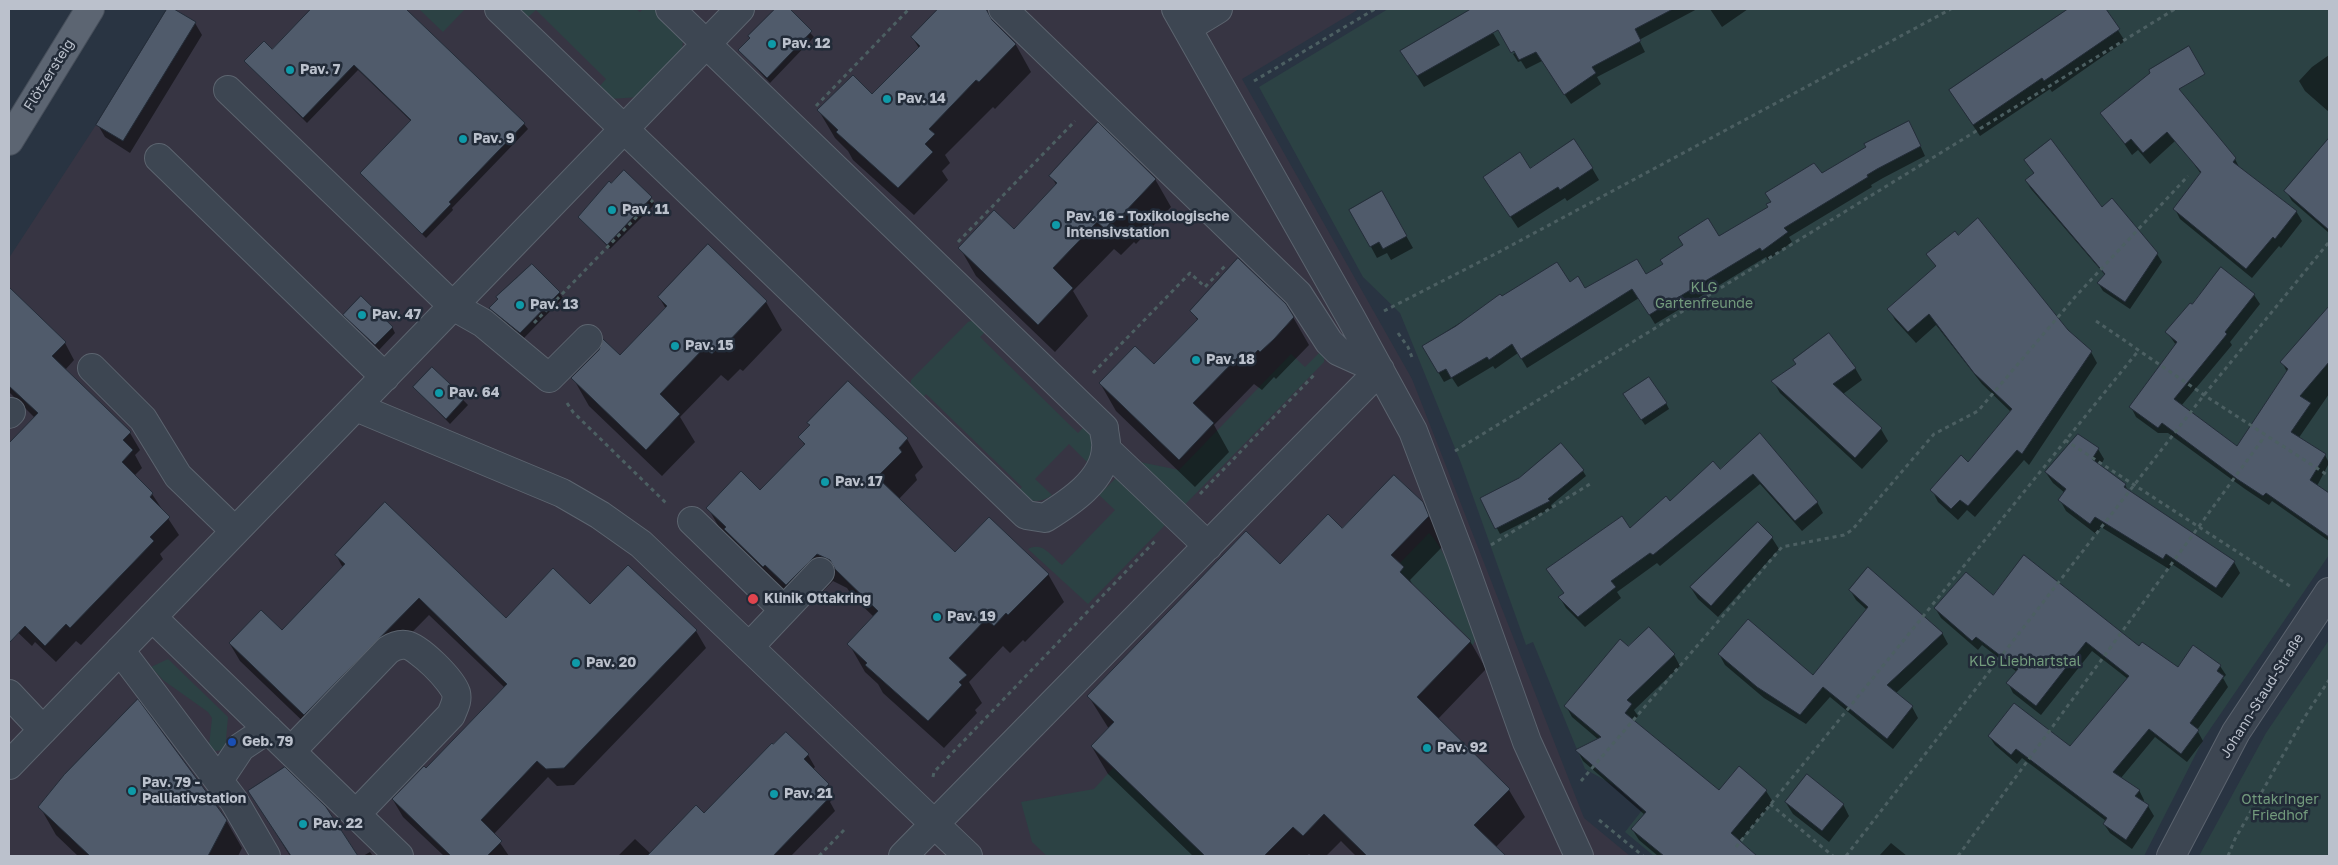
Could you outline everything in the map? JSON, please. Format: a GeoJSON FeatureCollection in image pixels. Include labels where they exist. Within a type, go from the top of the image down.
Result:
{"type":"FeatureCollection","features":[{"type":"Feature","properties":{"kind":"main road","name":"Flötzersteig"},"geometry":{"type":"LineString","coordinates":[[9,141],[90,9]]}},
{"type":"Feature","properties":{"kind":"street"},"geometry":{"type":"LineString","coordinates":[[499,9],[1026,515],[1045,518],[1082,492],[1099,469],[1106,449],[1104,428],[670,9]]}},
{"type":"Feature","properties":{"kind":"street"},"geometry":{"type":"LineString","coordinates":[[9,765],[740,9]]}},
{"type":"Feature","properties":{"kind":"street"},"geometry":{"type":"LineString","coordinates":[[1003,9],[1298,294],[1329,342],[1338,351],[1380,370]]}},
{"type":"Feature","properties":{"kind":"street"},"geometry":{"type":"LineString","coordinates":[[1218,9],[1181,18],[1413,431],[1527,742],[1579,856]]}},
{"type":"Feature","properties":{"kind":"street"},"geometry":{"type":"LineString","coordinates":[[228,90],[453,306],[483,323],[549,378],[588,339]]}},
{"type":"Feature","properties":{"kind":"street"},"geometry":{"type":"LineString","coordinates":[[159,158],[385,377]]}},
{"type":"Feature","properties":{"kind":"street"},"geometry":{"type":"LineString","coordinates":[[92,368],[143,419],[178,476],[235,531]]}},
{"type":"Feature","properties":{"kind":"street"},"geometry":{"type":"LineString","coordinates":[[902,856],[931,821],[1208,546],[1380,370]]}},
{"type":"Feature","properties":{"kind":"street"},"geometry":{"type":"LineString","coordinates":[[356,407],[562,493],[600,515],[641,544],[968,856]]}},
{"type":"Feature","properties":{"kind":"street"},"geometry":{"type":"LineString","coordinates":[[1106,449],[1179,516],[1208,546]]}},
{"type":"Feature","properties":{"kind":"street"},"geometry":{"type":"LineString","coordinates":[[692,520],[784,610]]}},
{"type":"Feature","properties":{"kind":"street"},"geometry":{"type":"LineString","coordinates":[[749,647],[820,572]]}},
{"type":"Feature","properties":{"kind":"street","name":"Johann-Staud-Straße"},"geometry":{"type":"LineString","coordinates":[[2171,856],[2236,732],[2325,598]]}},
{"type":"Feature","properties":{"kind":"street"},"geometry":{"type":"LineString","coordinates":[[152,617],[399,856]]}},
{"type":"Feature","properties":{"kind":"street"},"geometry":{"type":"LineString","coordinates":[[291,751],[388,650],[396,645],[415,648],[447,678],[456,692],[456,703],[451,715],[356,814]]}},
{"type":"Feature","properties":{"kind":"street"},"geometry":{"type":"LineString","coordinates":[[120,650],[219,780],[266,856]]}},
{"type":"Feature","properties":{"kind":"street"},"geometry":{"type":"LineString","coordinates":[[9,694],[43,730]]}},
{"type":"Feature","properties":{"kind":"street"},"geometry":{"type":"LineString","coordinates":[[219,780],[242,747],[268,729]]}},
{"type":"Feature","properties":{"kind":"path"},"geometry":{"type":"LineString","coordinates":[[794,128],[909,9]]}},
{"type":"Feature","properties":{"kind":"path"},"geometry":{"type":"LineString","coordinates":[[1249,84],[1375,9]]}},
{"type":"Feature","properties":{"kind":"path"},"geometry":{"type":"LineString","coordinates":[[1384,312],[1951,9]]}},
{"type":"Feature","properties":{"kind":"path"},"geometry":{"type":"LineString","coordinates":[[1448,455],[2175,9]]}},
{"type":"Feature","properties":{"kind":"path"},"geometry":{"type":"LineString","coordinates":[[935,265],[1097,99]]}},
{"type":"Feature","properties":{"kind":"path"},"geometry":{"type":"LineString","coordinates":[[1584,789],[1581,781],[1782,547],[1844,535],[1852,530],[1934,434],[1978,411],[2075,296],[2188,176]]}},
{"type":"Feature","properties":{"kind":"path"},"geometry":{"type":"LineString","coordinates":[[512,346],[674,178]]}},
{"type":"Feature","properties":{"kind":"path"},"geometry":{"type":"LineString","coordinates":[[1846,856],[2204,396],[2329,242]]}},
{"type":"Feature","properties":{"kind":"path"},"geometry":{"type":"LineString","coordinates":[[1071,396],[1190,273],[1205,287],[1247,244]]}},
{"type":"Feature","properties":{"kind":"path"},"geometry":{"type":"LineString","coordinates":[[2096,320],[2204,396],[2329,476]]}},
{"type":"Feature","properties":{"kind":"path"},"geometry":{"type":"LineString","coordinates":[[1736,847],[2139,350]]}},
{"type":"Feature","properties":{"kind":"path"},"geometry":{"type":"LineString","coordinates":[[931,821],[934,772],[1338,351]]}},
{"type":"Feature","properties":{"kind":"path"},"geometry":{"type":"LineString","coordinates":[[549,378],[573,412],[676,512],[692,520]]}},
{"type":"Feature","properties":{"kind":"path"},"geometry":{"type":"LineString","coordinates":[[1958,856],[2265,436]]}},
{"type":"Feature","properties":{"kind":"path"},"geometry":{"type":"LineString","coordinates":[[2065,440],[2198,528],[2325,598]]}},
{"type":"Feature","properties":{"kind":"path"},"geometry":{"type":"LineString","coordinates":[[1484,549],[1590,484]]}},
{"type":"Feature","properties":{"kind":"path"},"geometry":{"type":"LineString","coordinates":[[2228,856],[2235,839],[2304,718],[2329,680]]}},
{"type":"Feature","properties":{"kind":"path"},"geometry":{"type":"LineString","coordinates":[[1770,804],[1833,856]]}},
{"type":"Feature","properties":{"kind":"path"},"geometry":{"type":"LineString","coordinates":[[1594,812],[1598,819],[1643,856]]}},
{"type":"Feature","properties":{"kind":"path"},"geometry":{"type":"LineString","coordinates":[[819,856],[845,829]]}},
{"type":"Feature","properties":{"kind":"shaded area","name":"Klinik Ottakring"},"geometry":{"type":"Polygon","coordinates":[[[167,9],[1359,9],[1242,79],[1412,379],[1584,818],[1630,856],[9,856],[9,258],[96,125],[167,9]]]}},
{"type":"Feature","properties":{"kind":"green space"},"geometry":{"type":"Polygon","coordinates":[[[419,9],[465,9],[443,32],[419,9]]]}},
{"type":"Feature","properties":{"kind":"green space"},"geometry":{"type":"Polygon","coordinates":[[[515,9],[636,9],[640,12],[643,9],[655,9],[679,32],[683,40],[682,52],[640,97],[610,99],[598,88],[606,79],[536,10],[526,19],[515,9]]]}},
{"type":"Feature","properties":{"kind":"green space","name":"KLG Gartenfreunde"},"geometry":{"type":"Polygon","coordinates":[[[1388,9],[2329,9],[2329,555],[2204,738],[2144,856],[1654,856],[1625,832],[1647,804],[1585,769],[1533,642],[1526,645],[1461,463],[1400,313],[1363,277],[1259,87],[1388,9]]]}},
{"type":"Feature","properties":{"kind":"green space"},"geometry":{"type":"Polygon","coordinates":[[[973,320],[988,329],[980,337],[1078,433],[1086,425],[1092,429],[1093,448],[1087,462],[1069,444],[1035,479],[1052,495],[1043,500],[1024,499],[1015,494],[1022,487],[926,394],[921,399],[910,386],[911,380],[968,322],[973,320]]]}},
{"type":"Feature","properties":{"kind":"green space"},"geometry":{"type":"Polygon","coordinates":[[[1320,352],[1324,356],[1324,362],[1088,604],[1028,549],[1033,547],[1042,548],[1062,565],[1115,510],[1099,495],[1116,478],[1160,519],[1179,499],[1135,461],[1179,470],[1291,354],[1305,367],[1320,352]]]}},
{"type":"Feature","properties":{"kind":"green space"},"geometry":{"type":"Polygon","coordinates":[[[1429,533],[1444,554],[1456,583],[1476,638],[1473,645],[1469,643],[1471,640],[1400,572],[1404,567],[1400,563],[1429,533]]]}},
{"type":"Feature","properties":{"kind":"green space","name":"Ottakringer Friedhof"},"geometry":{"type":"Polygon","coordinates":[[[2329,640],[2329,856],[2199,856],[2266,733],[2329,640]]]}},
{"type":"Feature","properties":{"kind":"green space"},"geometry":{"type":"Polygon","coordinates":[[[168,659],[228,717],[225,750],[215,751],[209,746],[212,718],[208,712],[163,680],[151,667],[168,659]]]}},
{"type":"Feature","properties":{"kind":"green space"},"geometry":{"type":"Polygon","coordinates":[[[1113,768],[1205,856],[1047,856],[1032,842],[1021,802],[1094,789],[1113,768]]]}},
{"type":"Feature","properties":{"kind":"building"},"geometry":{"type":"Polygon","coordinates":[[[167,9],[174,9],[196,22],[123,141],[96,125],[167,9]]]}},
{"type":"Feature","properties":{"kind":"building"},"geometry":{"type":"Polygon","coordinates":[[[311,9],[406,9],[525,123],[449,202],[451,204],[422,234],[360,173],[411,120],[354,65],[303,118],[244,61],[264,41],[272,49],[311,9]]]}},
{"type":"Feature","properties":{"kind":"building","name":"Pav. 12"},"geometry":{"type":"Polygon","coordinates":[[[775,9],[790,9],[812,31],[767,78],[738,50],[750,38],[748,36],[775,9]]]}},
{"type":"Feature","properties":{"kind":"building","name":"Pav. 14"},"geometry":{"type":"Polygon","coordinates":[[[938,9],[986,9],[992,20],[1016,44],[979,82],[976,80],[929,129],[935,134],[925,144],[933,152],[898,188],[836,132],[838,130],[817,110],[853,75],[872,94],[920,46],[911,37],[938,9]]]}},
{"type":"Feature","properties":{"kind":"building"},"geometry":{"type":"Polygon","coordinates":[[[1471,9],[1673,9],[1635,29],[1641,41],[1592,67],[1596,73],[1564,95],[1536,52],[1519,60],[1514,51],[1511,53],[1498,30],[1417,76],[1400,51],[1471,9]]]}},
{"type":"Feature","properties":{"kind":"building"},"geometry":{"type":"Polygon","coordinates":[[[2068,9],[2106,9],[2120,29],[2044,81],[2042,78],[1973,125],[1949,90],[2068,9]]]}},
{"type":"Feature","properties":{"kind":"building"},"geometry":{"type":"Polygon","coordinates":[[[2189,46],[2205,74],[2179,89],[2236,158],[2233,162],[2297,211],[2275,239],[2273,237],[2246,269],[2173,209],[2201,172],[2167,132],[2143,153],[2131,139],[2125,144],[2100,113],[2150,73],[2149,70],[2189,46]]]}},
{"type":"Feature","properties":{"kind":"building"},"geometry":{"type":"Polygon","coordinates":[[[1909,121],[1921,146],[1877,169],[1867,175],[1868,177],[1784,228],[1788,232],[1762,251],[1760,248],[1649,315],[1632,289],[1521,359],[1512,344],[1489,360],[1487,357],[1451,378],[1446,369],[1438,373],[1422,346],[1456,326],[1500,294],[1502,296],[1557,262],[1570,282],[1578,276],[1585,288],[1637,259],[1646,274],[1663,264],[1660,260],[1683,245],[1678,237],[1708,218],[1719,236],[1768,207],[1766,204],[1771,202],[1765,193],[1814,163],[1822,173],[1866,147],[1864,144],[1909,121]]]}},
{"type":"Feature","properties":{"kind":"building","name":"Pav. 16 - Toxikologische Intensivstation"},"geometry":{"type":"Polygon","coordinates":[[[1098,122],[1156,179],[1120,217],[1117,215],[1105,229],[1097,222],[1053,268],[1073,288],[1038,325],[958,248],[994,210],[1014,229],[1057,183],[1049,176],[1098,122]]]}},
{"type":"Feature","properties":{"kind":"building"},"geometry":{"type":"Polygon","coordinates":[[[2329,138],[2329,230],[2284,191],[2329,138]]]}},
{"type":"Feature","properties":{"kind":"building"},"geometry":{"type":"Polygon","coordinates":[[[1574,139],[1593,168],[1560,190],[1558,187],[1510,217],[1483,177],[1520,152],[1530,168],[1574,139]]]}},
{"type":"Feature","properties":{"kind":"building"},"geometry":{"type":"Polygon","coordinates":[[[2051,139],[2102,207],[2112,198],[2158,253],[2125,302],[2097,283],[2105,274],[2025,180],[2034,173],[2024,160],[2051,139]]]}},
{"type":"Feature","properties":{"kind":"building","name":"Pav. 11"},"geometry":{"type":"Polygon","coordinates":[[[624,170],[652,197],[607,245],[578,217],[609,181],[611,183],[624,170]]]}},
{"type":"Feature","properties":{"kind":"building"},"geometry":{"type":"Polygon","coordinates":[[[1382,191],[1407,236],[1383,249],[1379,242],[1370,247],[1349,210],[1382,191]]]}},
{"type":"Feature","properties":{"kind":"building"},"geometry":{"type":"Polygon","coordinates":[[[1978,218],[2068,330],[2092,351],[2022,454],[2017,450],[1968,506],[1960,500],[1951,509],[1930,490],[1961,455],[1968,462],[2012,409],[1974,373],[1929,314],[1908,332],[1887,309],[1936,266],[1926,254],[1955,231],[1958,235],[1978,218]]]}},
{"type":"Feature","properties":{"kind":"building","name":"Pav. 15"},"geometry":{"type":"Polygon","coordinates":[[[708,244],[767,301],[726,344],[724,342],[712,354],[704,348],[660,394],[680,414],[646,450],[571,378],[599,350],[603,339],[620,355],[667,306],[658,297],[708,244]]]}},
{"type":"Feature","properties":{"kind":"building","name":"Pav. 18"},"geometry":{"type":"Polygon","coordinates":[[[1238,258],[1286,304],[1294,317],[1274,339],[1260,352],[1258,350],[1245,364],[1238,357],[1193,403],[1214,423],[1179,460],[1099,383],[1135,346],[1154,364],[1198,319],[1190,311],[1238,258]]]}},
{"type":"Feature","properties":{"kind":"building","name":"Pav. 13"},"geometry":{"type":"Polygon","coordinates":[[[532,264],[560,292],[520,333],[489,308],[498,299],[496,297],[532,264]]]}},
{"type":"Feature","properties":{"kind":"building"},"geometry":{"type":"Polygon","coordinates":[[[2221,267],[2255,294],[2225,332],[2227,334],[2174,399],[2237,446],[2288,369],[2280,362],[2329,306],[2329,362],[2300,396],[2311,403],[2291,432],[2326,454],[2310,480],[2329,493],[2329,537],[2266,493],[2263,496],[2237,479],[2162,423],[2158,428],[2129,407],[2177,342],[2165,332],[2190,303],[2192,304],[2221,267]]]}},
{"type":"Feature","properties":{"kind":"building"},"geometry":{"type":"Polygon","coordinates":[[[9,287],[66,342],[52,356],[131,432],[123,440],[133,450],[122,462],[153,493],[150,497],[170,517],[150,537],[154,541],[70,628],[66,624],[45,646],[25,626],[9,643],[9,443],[38,413],[9,386],[9,287]]]}},
{"type":"Feature","properties":{"kind":"building","name":"Pav. 47"},"geometry":{"type":"Polygon","coordinates":[[[361,296],[393,327],[375,345],[343,315],[361,296]]]}},
{"type":"Feature","properties":{"kind":"building"},"geometry":{"type":"Polygon","coordinates":[[[1829,333],[1856,368],[1833,384],[1882,428],[1855,458],[1771,381],[1796,364],[1793,360],[1829,333]]]}},
{"type":"Feature","properties":{"kind":"building","name":"Pav. 64"},"geometry":{"type":"Polygon","coordinates":[[[432,367],[465,398],[446,419],[413,387],[432,367]]]}},
{"type":"Feature","properties":{"kind":"building"},"geometry":{"type":"Polygon","coordinates":[[[1649,377],[1667,403],[1641,420],[1623,394],[1649,377]]]}},
{"type":"Feature","properties":{"kind":"building"},"geometry":{"type":"Polygon","coordinates":[[[848,381],[908,438],[899,448],[902,452],[877,477],[955,552],[989,517],[1049,574],[1008,615],[1006,613],[994,626],[986,619],[949,658],[967,675],[959,682],[962,685],[928,721],[865,665],[867,663],[847,644],[878,611],[835,569],[830,560],[817,554],[786,585],[765,565],[763,567],[724,529],[726,527],[706,508],[741,471],[760,490],[805,444],[798,437],[810,425],[807,423],[848,381]]]}},
{"type":"Feature","properties":{"kind":"building"},"geometry":{"type":"Polygon","coordinates":[[[1760,433],[1818,502],[1795,521],[1753,474],[1653,555],[1650,553],[1611,581],[1616,587],[1578,617],[1558,597],[1564,593],[1546,569],[1622,516],[1630,528],[1666,496],[1670,501],[1713,461],[1720,469],[1760,433]]]}},
{"type":"Feature","properties":{"kind":"building"},"geometry":{"type":"Polygon","coordinates":[[[2078,434],[2099,448],[2092,459],[2126,484],[2124,487],[2235,561],[2216,588],[2166,554],[2163,559],[2095,517],[2090,524],[2058,500],[2066,489],[2045,472],[2078,434]]]}},
{"type":"Feature","properties":{"kind":"building"},"geometry":{"type":"Polygon","coordinates":[[[1561,443],[1584,470],[1548,499],[1550,501],[1495,529],[1480,498],[1519,478],[1561,443]]]}},
{"type":"Feature","properties":{"kind":"building"},"geometry":{"type":"Polygon","coordinates":[[[1394,475],[1423,502],[1429,516],[1391,555],[1404,567],[1400,572],[1471,641],[1417,697],[1510,789],[1474,825],[1506,856],[1367,856],[1324,814],[1303,836],[1293,827],[1264,856],[1205,856],[1091,746],[1114,722],[1087,696],[1246,531],[1280,564],[1328,514],[1342,528],[1394,475]]]}},
{"type":"Feature","properties":{"kind":"building","name":"Pav. 20"},"geometry":{"type":"Polygon","coordinates":[[[385,502],[506,618],[553,568],[590,604],[628,565],[697,630],[564,768],[546,769],[537,761],[481,820],[502,841],[487,856],[451,856],[392,799],[424,766],[426,768],[507,684],[419,598],[304,715],[229,643],[261,610],[282,630],[345,564],[335,555],[385,502]]]}},
{"type":"Feature","properties":{"kind":"building"},"geometry":{"type":"Polygon","coordinates":[[[1758,522],[1773,537],[1711,606],[1690,587],[1758,522]]]}},
{"type":"Feature","properties":{"kind":"building"},"geometry":{"type":"Polygon","coordinates":[[[2024,555],[2139,646],[2142,642],[2178,667],[2193,645],[2221,665],[2217,671],[2224,676],[2190,723],[2199,730],[2181,754],[2149,729],[2113,772],[2140,790],[2135,796],[2149,805],[2126,840],[2103,824],[2107,818],[2016,749],[2011,755],[1988,736],[2014,703],[2070,746],[2129,676],[2086,642],[2036,706],[2006,683],[2018,669],[1976,637],[1972,641],[1934,608],[1966,572],[1993,595],[2024,555]]]}},
{"type":"Feature","properties":{"kind":"building"},"geometry":{"type":"Polygon","coordinates":[[[1868,567],[1943,633],[1887,685],[1913,706],[1887,739],[1823,687],[1800,715],[1757,687],[1718,654],[1748,619],[1813,675],[1868,607],[1849,590],[1868,567]]]}},
{"type":"Feature","properties":{"kind":"building"},"geometry":{"type":"Polygon","coordinates":[[[1649,627],[1675,654],[1627,700],[1632,704],[1625,713],[1719,790],[1739,766],[1767,790],[1731,833],[1757,856],[1664,856],[1631,829],[1646,812],[1575,750],[1601,737],[1564,706],[1620,639],[1628,646],[1649,627]]]}},
{"type":"Feature","properties":{"kind":"building","name":"Pav. 79 - Palliativstation"},"geometry":{"type":"Polygon","coordinates":[[[138,699],[227,820],[208,856],[90,856],[38,807],[64,775],[138,699]]]}},
{"type":"Feature","properties":{"kind":"building","name":"Pav. 21"},"geometry":{"type":"Polygon","coordinates":[[[786,732],[809,754],[804,759],[829,784],[822,791],[829,798],[773,856],[647,856],[696,805],[704,813],[772,743],[786,732]]]}},
{"type":"Feature","properties":{"kind":"building","name":"Pav. 22"},"geometry":{"type":"Polygon","coordinates":[[[285,767],[326,807],[358,856],[291,856],[248,791],[285,767]]]}},
{"type":"Feature","properties":{"kind":"building"},"geometry":{"type":"Polygon","coordinates":[[[1807,774],[1844,804],[1822,831],[1785,802],[1807,774]]]}},
{"type":"Feature","properties":{"kind":"place","name":"Pav. 12"},"geometry":{"type":"Point","coordinates":[772,44]}},
{"type":"Feature","properties":{"kind":"place","name":"Pav. 7"},"geometry":{"type":"Point","coordinates":[290,70]}},
{"type":"Feature","properties":{"kind":"place","name":"Pav. 14"},"geometry":{"type":"Point","coordinates":[887,99]}},
{"type":"Feature","properties":{"kind":"place","name":"Pav. 9"},"geometry":{"type":"Point","coordinates":[463,139]}},
{"type":"Feature","properties":{"kind":"place","name":"Pav. 11"},"geometry":{"type":"Point","coordinates":[612,210]}},
{"type":"Feature","properties":{"kind":"place","name":"Pav. 16 - Toxikologische Intensivstation"},"geometry":{"type":"Point","coordinates":[1056,225]}},
{"type":"Feature","properties":{"kind":"place","name":"Pav. 13"},"geometry":{"type":"Point","coordinates":[520,305]}},
{"type":"Feature","properties":{"kind":"place","name":"Pav. 47"},"geometry":{"type":"Point","coordinates":[362,315]}},
{"type":"Feature","properties":{"kind":"place","name":"Pav. 15"},"geometry":{"type":"Point","coordinates":[675,346]}},
{"type":"Feature","properties":{"kind":"place","name":"Pav. 18"},"geometry":{"type":"Point","coordinates":[1196,360]}},
{"type":"Feature","properties":{"kind":"place","name":"Pav. 64"},"geometry":{"type":"Point","coordinates":[439,393]}},
{"type":"Feature","properties":{"kind":"place","name":"Pav. 17"},"geometry":{"type":"Point","coordinates":[825,482]}},
{"type":"Feature","properties":{"kind":"place","name":"Klinik Ottakring"},"geometry":{"type":"Point","coordinates":[753,599]}},
{"type":"Feature","properties":{"kind":"place","name":"Pav. 19"},"geometry":{"type":"Point","coordinates":[937,617]}},
{"type":"Feature","properties":{"kind":"place","name":"Pav. 20"},"geometry":{"type":"Point","coordinates":[576,663]}},
{"type":"Feature","properties":{"kind":"place","name":"Geb. 79"},"geometry":{"type":"Point","coordinates":[232,742]}},
{"type":"Feature","properties":{"kind":"place","name":"Pav. 92"},"geometry":{"type":"Point","coordinates":[1427,748]}},
{"type":"Feature","properties":{"kind":"place","name":"Pav. 79 - Palliativstation"},"geometry":{"type":"Point","coordinates":[132,791]}},
{"type":"Feature","properties":{"kind":"place","name":"Pav. 21"},"geometry":{"type":"Point","coordinates":[774,794]}},
{"type":"Feature","properties":{"kind":"place","name":"Pav. 22"},"geometry":{"type":"Point","coordinates":[303,824]}},
{"type":"Feature","properties":{"kind":"park label","name":"KLG Liebhartstal"},"geometry":{"type":"Point","coordinates":[2025,662]}}]}
